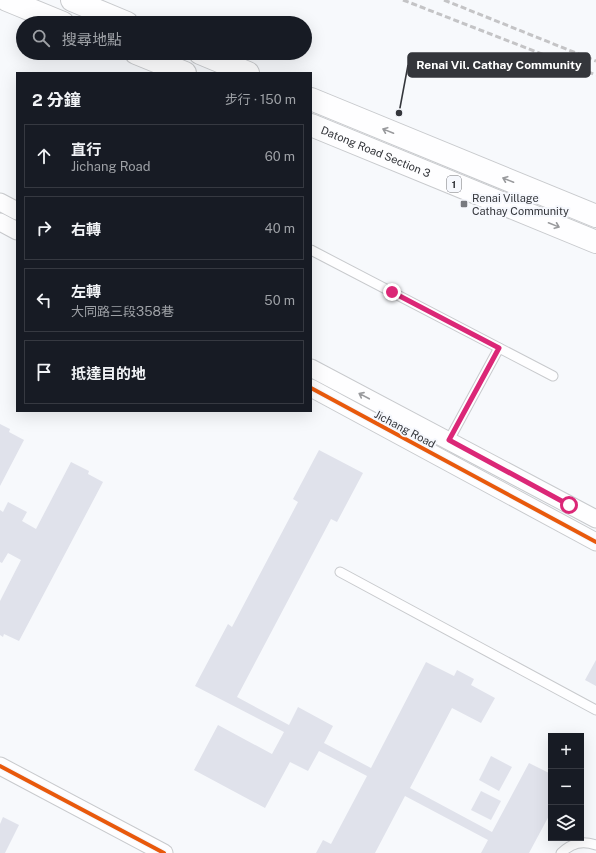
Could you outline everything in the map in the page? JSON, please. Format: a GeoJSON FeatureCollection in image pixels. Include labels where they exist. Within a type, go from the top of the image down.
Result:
{"type":"FeatureCollection","features":[{"type":"Feature","properties":{"kind":"main road"},"geometry":{"type":"LineString","coordinates":[[7,0],[46,16]]}},
{"type":"Feature","properties":{"kind":"main road"},"geometry":{"type":"LineString","coordinates":[[72,0],[110,16]]}},
{"type":"Feature","properties":{"kind":"main road"},"geometry":{"type":"LineString","coordinates":[[153,60],[183,72]]}},
{"type":"Feature","properties":{"kind":"main road"},"geometry":{"type":"LineString","coordinates":[[217,60],[246,72]]}},
{"type":"Feature","properties":{"kind":"main road","name":"Datong Road Section 3"},"geometry":{"type":"LineString","coordinates":[[315,114],[596,216]]}},
{"type":"Feature","properties":{"kind":"main road","name":"Datong Road Section 3"},"geometry":{"type":"LineString","coordinates":[[315,114],[596,242]]}},
{"type":"Feature","properties":{"kind":"street"},"geometry":{"type":"LineString","coordinates":[[0,202],[16,210]]}},
{"type":"Feature","properties":{"kind":"street"},"geometry":{"type":"LineString","coordinates":[[0,222],[16,230]]}},
{"type":"Feature","properties":{"kind":"street","name":"Jichang Road"},"geometry":{"type":"LineString","coordinates":[[312,369],[596,519]]}},
{"type":"Feature","properties":{"kind":"street","name":"Jichang Road"},"geometry":{"type":"LineString","coordinates":[[312,389],[596,542]]}},
{"type":"Feature","properties":{"kind":"street"},"geometry":{"type":"LineString","coordinates":[[0,766],[164,853]]}},
{"type":"Feature","properties":{"kind":"lane"},"geometry":{"type":"LineString","coordinates":[[312,251],[553,376]]}},
{"type":"Feature","properties":{"kind":"lane"},"geometry":{"type":"LineString","coordinates":[[449,440],[499,348]]}},
{"type":"Feature","properties":{"kind":"lane"},"geometry":{"type":"LineString","coordinates":[[340,572],[596,710]]}},
{"type":"Feature","properties":{"kind":"lane"},"geometry":{"type":"LineString","coordinates":[[561,853],[568,847],[578,843],[589,843],[596,845]]}},
{"type":"Feature","properties":{"kind":"building"},"geometry":{"type":"Polygon","coordinates":[[[0,424],[10,429],[9,432],[24,440],[0,486],[0,424]]]}},
{"type":"Feature","properties":{"kind":"building"},"geometry":{"type":"Polygon","coordinates":[[[319,450],[363,473],[337,522],[331,519],[237,697],[289,725],[298,707],[333,726],[324,743],[371,768],[426,662],[454,676],[457,670],[474,679],[471,685],[495,698],[481,723],[452,708],[410,788],[492,832],[529,763],[548,772],[548,818],[529,853],[481,853],[488,840],[405,796],[375,853],[316,853],[323,840],[331,844],[367,776],[319,751],[308,771],[290,762],[265,808],[194,770],[218,725],[272,754],[284,732],[195,686],[228,624],[232,627],[298,502],[293,499],[319,450]]]}},
{"type":"Feature","properties":{"kind":"building"},"geometry":{"type":"Polygon","coordinates":[[[71,462],[89,471],[88,474],[103,482],[19,641],[4,634],[3,637],[0,635],[0,601],[21,560],[8,553],[2,563],[0,562],[0,510],[3,512],[8,502],[27,512],[22,521],[36,529],[71,462]]]}},
{"type":"Feature","properties":{"kind":"building"},"geometry":{"type":"Polygon","coordinates":[[[596,660],[596,686],[585,680],[596,660]]]}},
{"type":"Feature","properties":{"kind":"building"},"geometry":{"type":"Polygon","coordinates":[[[491,756],[512,767],[499,791],[479,780],[491,756]]]}},
{"type":"Feature","properties":{"kind":"building"},"geometry":{"type":"Polygon","coordinates":[[[481,791],[501,801],[491,820],[471,810],[481,791]]]}},
{"type":"Feature","properties":{"kind":"building"},"geometry":{"type":"Polygon","coordinates":[[[3,817],[19,825],[5,853],[0,853],[0,824],[3,817]]]}},
{"type":"Feature","properties":{"kind":"railway"},"geometry":{"type":"LineString","coordinates":[[403,0],[596,75]]}},
{"type":"Feature","properties":{"kind":"railway"},"geometry":{"type":"LineString","coordinates":[[444,0],[596,61]]}},
{"type":"Feature","properties":{"kind":"cycle path"},"geometry":{"type":"LineString","coordinates":[[312,389],[596,542]]}},
{"type":"Feature","properties":{"kind":"cycle path"},"geometry":{"type":"LineString","coordinates":[[0,766],[164,853]]}},
{"type":"Feature","properties":{"kind":"place","name":"Renai Vil. Cathay Community"},"geometry":{"type":"Point","coordinates":[399,113]}},
{"type":"Feature","properties":{"kind":"place","name":"Renai Village Cathay Community"},"geometry":{"type":"Point","coordinates":[464,204]}},
{"type":"Feature","properties":{"kind":"route"},"geometry":{"type":"LineString","coordinates":[[392,292],[499,348],[449,440],[569,505]]}}]}
